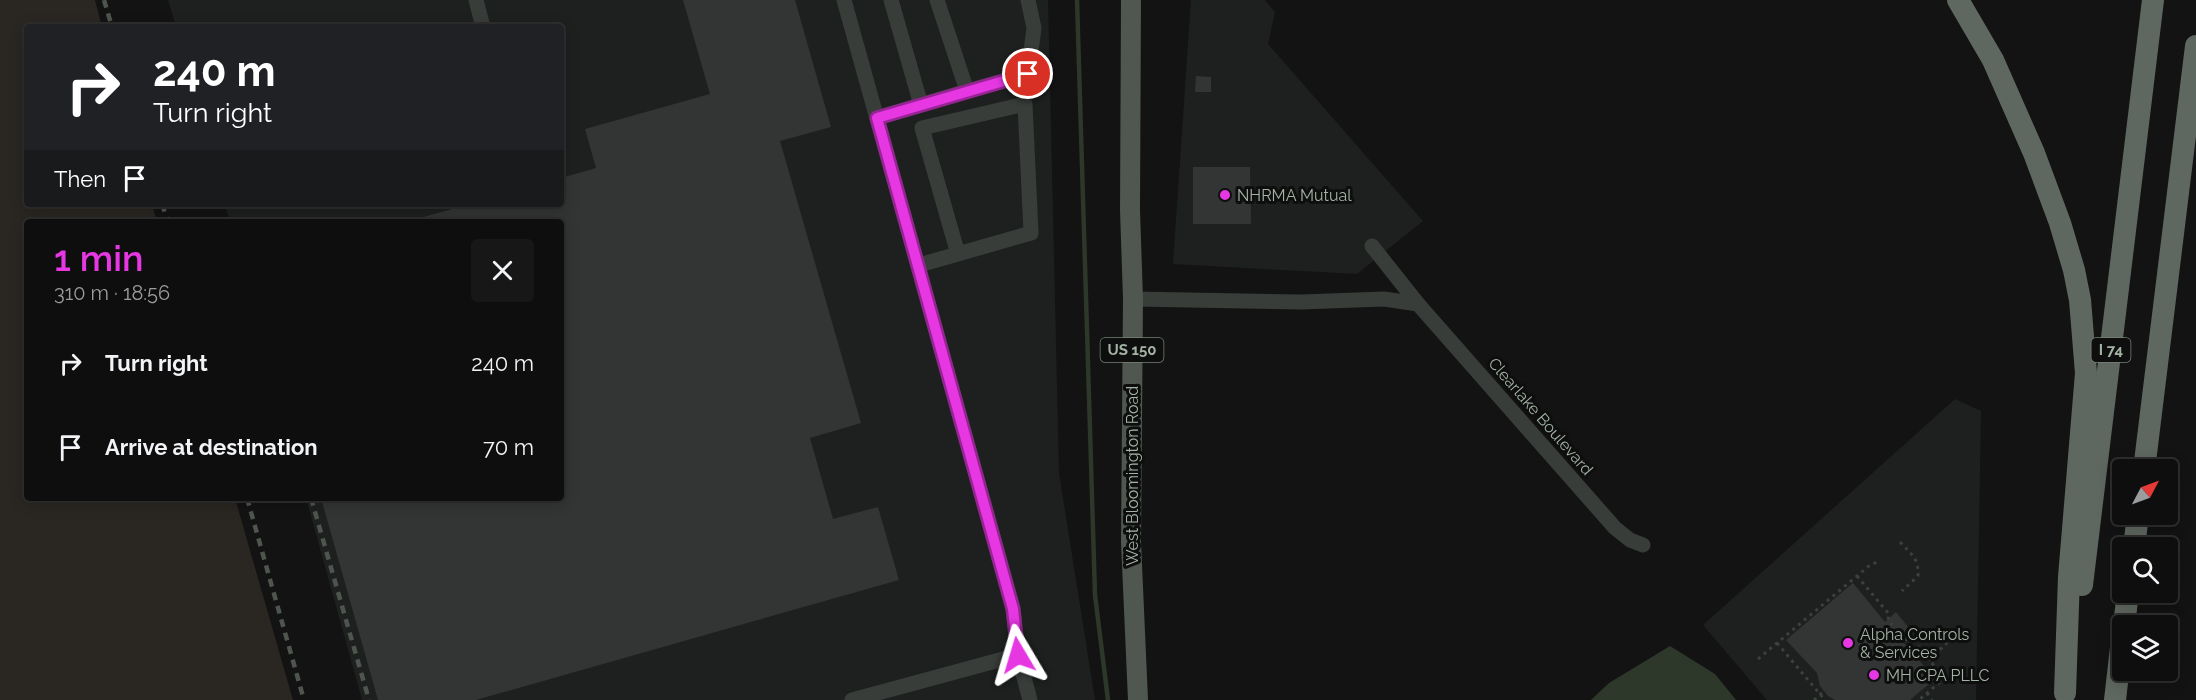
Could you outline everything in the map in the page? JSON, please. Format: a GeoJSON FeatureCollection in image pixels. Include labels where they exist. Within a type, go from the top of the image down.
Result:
{"type":"FeatureCollection","features":[{"type":"Feature","properties":{"kind":"highway"},"geometry":{"type":"LineString","coordinates":[[1958,0],[1993,60],[2034,153],[2048,188],[2074,270],[2080,300],[2086,373],[2069,577],[2065,696]]}},
{"type":"Feature","properties":{"kind":"highway","name":"I 74"},"geometry":{"type":"LineString","coordinates":[[2065,696],[2085,567],[2153,0]]}},
{"type":"Feature","properties":{"kind":"highway"},"geometry":{"type":"LineString","coordinates":[[2145,459],[2196,46]]}},
{"type":"Feature","properties":{"kind":"highway"},"geometry":{"type":"LineString","coordinates":[[2115,700],[2117,681]]}},
{"type":"Feature","properties":{"kind":"main road","name":"West Bloomington Road"},"geometry":{"type":"LineString","coordinates":[[1131,0],[1130,210],[1133,299],[1131,542],[1138,700]]}},
{"type":"Feature","properties":{"kind":"street"},"geometry":{"type":"LineString","coordinates":[[476,0],[482,24]]}},
{"type":"Feature","properties":{"kind":"street"},"geometry":{"type":"LineString","coordinates":[[844,0],[1013,609],[1018,655],[1030,700]]}},
{"type":"Feature","properties":{"kind":"street"},"geometry":{"type":"LineString","coordinates":[[891,0],[921,105]]}},
{"type":"Feature","properties":{"kind":"street"},"geometry":{"type":"LineString","coordinates":[[937,0],[966,91]]}},
{"type":"Feature","properties":{"kind":"street"},"geometry":{"type":"LineString","coordinates":[[877,118],[1028,74],[1034,28],[1028,0]]}},
{"type":"Feature","properties":{"kind":"street"},"geometry":{"type":"LineString","coordinates":[[919,265],[958,254],[1031,233],[1025,104],[922,128],[958,254]]}},
{"type":"Feature","properties":{"kind":"street","name":"Clearlake Boulevard"},"geometry":{"type":"LineString","coordinates":[[1372,246],[1418,304],[1615,528],[1630,540],[1643,544]]}},
{"type":"Feature","properties":{"kind":"street"},"geometry":{"type":"LineString","coordinates":[[1133,299],[1301,302],[1384,299],[1418,304]]}},
{"type":"Feature","properties":{"kind":"street"},"geometry":{"type":"LineString","coordinates":[[852,700],[1018,655]]}},
{"type":"Feature","properties":{"kind":"path"},"geometry":{"type":"LineString","coordinates":[[1900,542],[1917,560],[1918,566],[1918,576],[1902,591]]}},
{"type":"Feature","properties":{"kind":"path"},"geometry":{"type":"LineString","coordinates":[[1758,659],[1870,565],[1877,562]]}},
{"type":"Feature","properties":{"kind":"path"},"geometry":{"type":"LineString","coordinates":[[1857,576],[1889,614],[1888,620],[1892,625]]}},
{"type":"Feature","properties":{"kind":"path"},"geometry":{"type":"LineString","coordinates":[[1900,634],[1903,639],[1913,641],[1941,674],[1940,682],[1919,700]]}},
{"type":"Feature","properties":{"kind":"path"},"geometry":{"type":"LineString","coordinates":[[1778,643],[1822,693],[1825,700]]}},
{"type":"Feature","properties":{"kind":"path"},"geometry":{"type":"LineString","coordinates":[[1929,660],[1947,644]]}},
{"type":"Feature","properties":{"kind":"path"},"geometry":{"type":"LineString","coordinates":[[1940,678],[1948,678]]}},
{"type":"Feature","properties":{"kind":"path"},"geometry":{"type":"LineString","coordinates":[[1814,700],[1822,693]]}},
{"type":"Feature","properties":{"kind":"path"},"geometry":{"type":"LineString","coordinates":[[1927,693],[1932,700]]}},
{"type":"Feature","properties":{"kind":"shaded area"},"geometry":{"type":"Polygon","coordinates":[[[0,0],[95,0],[101,24],[24,24],[24,207],[153,207],[156,219],[24,219],[24,501],[236,501],[293,700],[0,700],[0,0]]]}},
{"type":"Feature","properties":{"kind":"shaded area"},"geometry":{"type":"Polygon","coordinates":[[[168,0],[1048,0],[1059,473],[1095,700],[362,700],[307,501],[564,501],[564,219],[229,219],[226,207],[564,207],[564,24],[175,24],[168,0]]]}},
{"type":"Feature","properties":{"kind":"shaded area"},"geometry":{"type":"Polygon","coordinates":[[[1191,0],[1265,0],[1275,12],[1268,44],[1423,221],[1357,274],[1173,264],[1191,0]]]}},
{"type":"Feature","properties":{"kind":"shaded area"},"geometry":{"type":"Polygon","coordinates":[[[1955,399],[1981,411],[1976,700],[1767,700],[1703,625],[1955,399]]]}},
{"type":"Feature","properties":{"kind":"shaded area"},"geometry":{"type":"Polygon","coordinates":[[[1670,646],[1715,674],[1736,700],[1591,700],[1609,683],[1670,646]]]}},
{"type":"Feature","properties":{"kind":"building"},"geometry":{"type":"Polygon","coordinates":[[[683,0],[795,0],[831,127],[780,141],[861,423],[810,438],[833,519],[878,507],[899,580],[476,700],[378,700],[322,501],[564,501],[564,219],[420,218],[459,207],[564,207],[564,177],[596,168],[585,129],[710,94],[683,0]]]}},
{"type":"Feature","properties":{"kind":"building"},"geometry":{"type":"Polygon","coordinates":[[[1196,76],[1211,77],[1211,92],[1195,92],[1196,76]]]}},
{"type":"Feature","properties":{"kind":"building"},"geometry":{"type":"Polygon","coordinates":[[[1193,167],[1250,167],[1251,224],[1193,224],[1193,167]]]}},
{"type":"Feature","properties":{"kind":"building"},"geometry":{"type":"Polygon","coordinates":[[[1853,583],[1885,622],[1896,612],[1909,628],[1899,637],[1935,679],[1910,700],[1835,700],[1828,696],[1820,686],[1817,673],[1786,640],[1853,583]]]}},
{"type":"Feature","properties":{"kind":"waterway"},"geometry":{"type":"LineString","coordinates":[[1077,0],[1095,595],[1108,700]]}},
{"type":"Feature","properties":{"kind":"railway"},"geometry":{"type":"LineString","coordinates":[[104,0],[111,24]]}},
{"type":"Feature","properties":{"kind":"railway"},"geometry":{"type":"LineString","coordinates":[[163,207],[167,219]]}},
{"type":"Feature","properties":{"kind":"railway"},"geometry":{"type":"LineString","coordinates":[[248,501],[304,700]]}},
{"type":"Feature","properties":{"kind":"railway"},"geometry":{"type":"LineString","coordinates":[[312,501],[369,700]]}},
{"type":"Feature","properties":{"kind":"place","name":"NHRMA Mutual"},"geometry":{"type":"Point","coordinates":[1225,195]}},
{"type":"Feature","properties":{"kind":"place","name":"Alpha Controls & Services"},"geometry":{"type":"Point","coordinates":[1848,643]}},
{"type":"Feature","properties":{"kind":"place","name":"MH CPA PLLC"},"geometry":{"type":"Point","coordinates":[1874,675]}},
{"type":"Feature","properties":{"kind":"route"},"geometry":{"type":"LineString","coordinates":[[1018,655],[1013,609],[877,118],[1028,74]]}}]}
